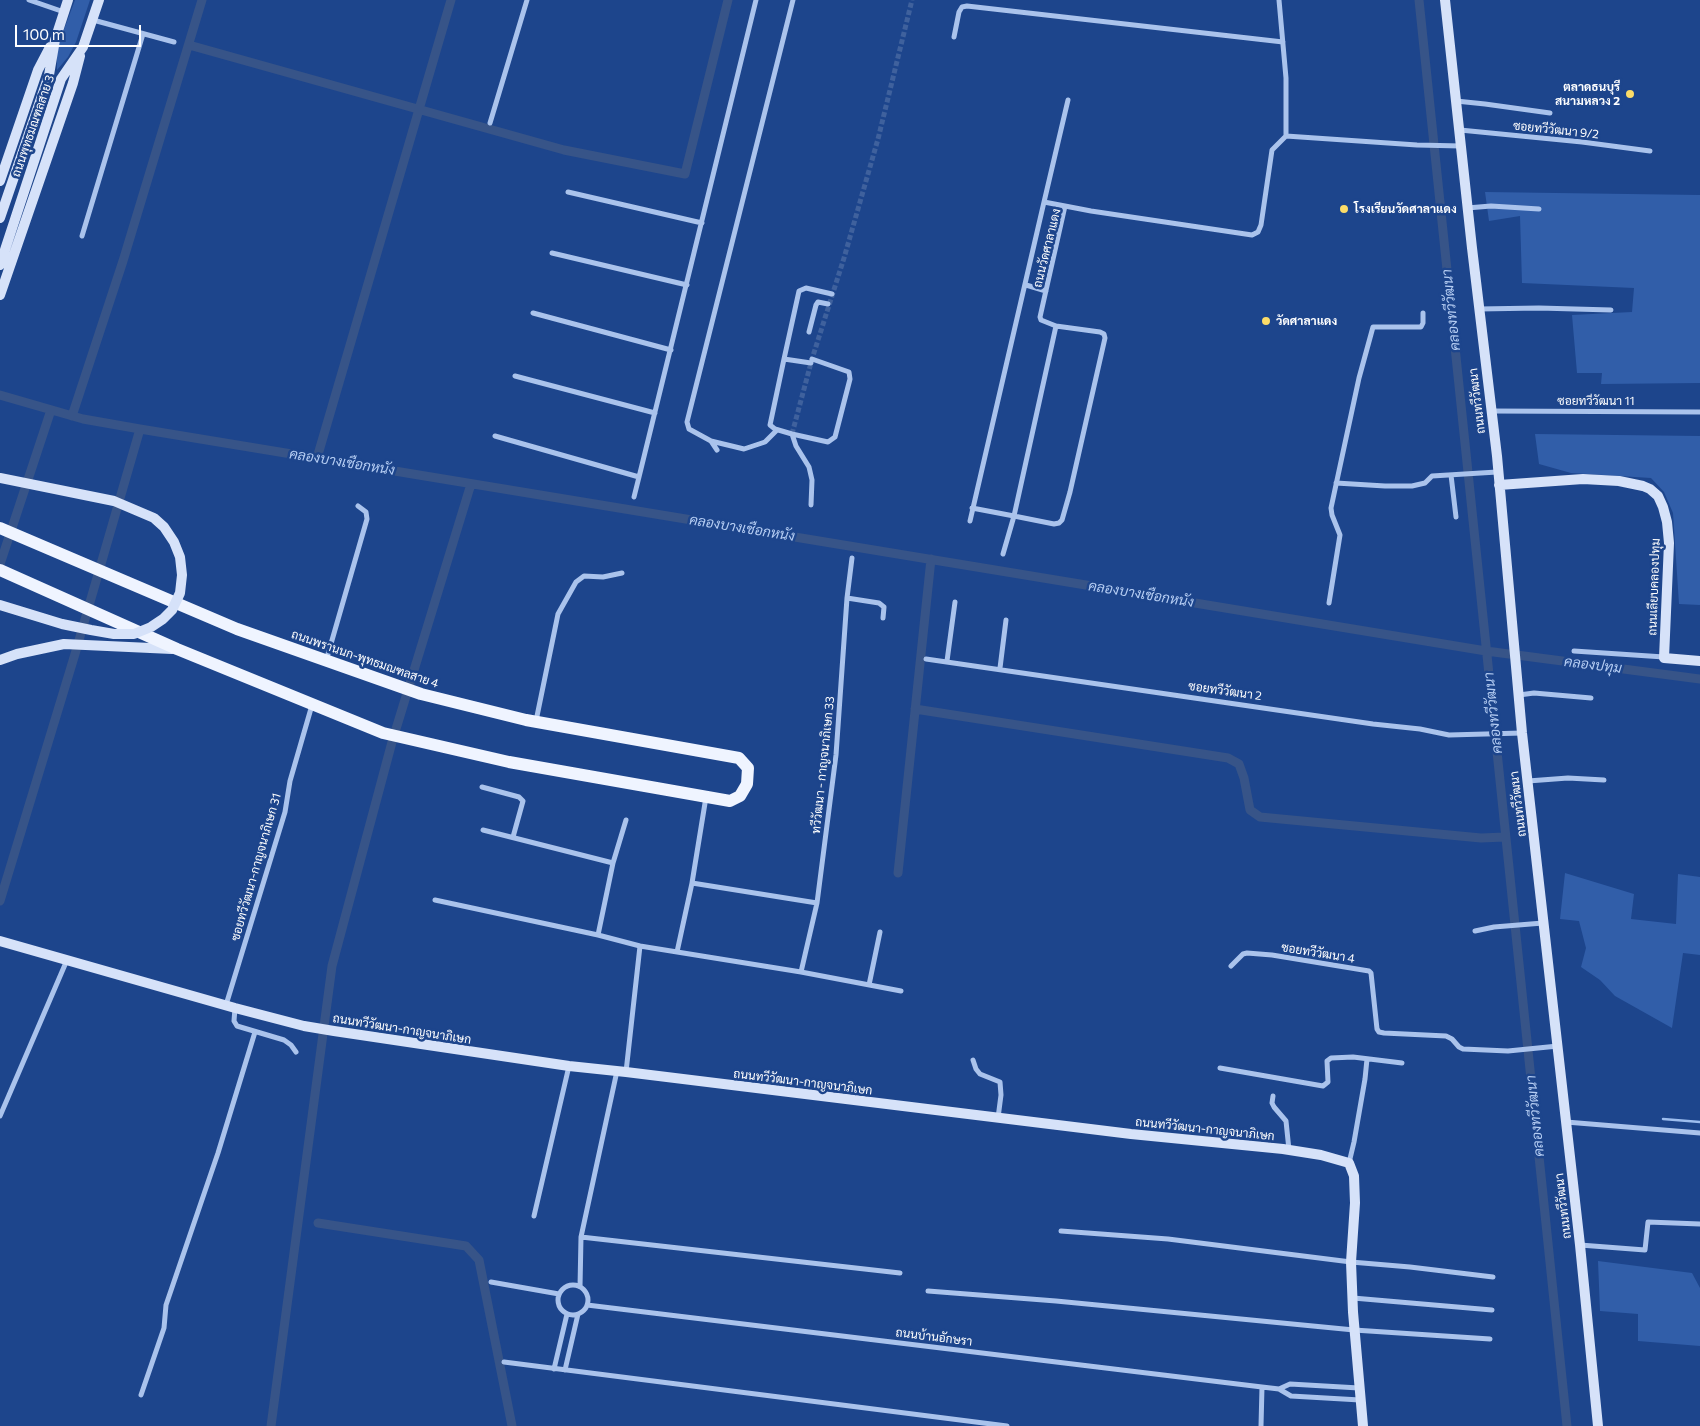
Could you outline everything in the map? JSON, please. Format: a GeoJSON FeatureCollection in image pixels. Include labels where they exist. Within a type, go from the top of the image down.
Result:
{"type":"FeatureCollection","features":[{"type":"Feature","properties":{"kind":"main road","name":"ถนนพุทธมณฑลสาย 3"},"geometry":{"type":"LineString","coordinates":[[0,218],[49,75],[54,40],[68,0]]}},
{"type":"Feature","properties":{"kind":"main road","name":"ถนนพุทธมณฑลสาย 3"},"geometry":{"type":"LineString","coordinates":[[0,265],[61,79],[83,47],[99,0]]}},
{"type":"Feature","properties":{"kind":"main road","name":"ถนนทวีวัฒนา"},"geometry":{"type":"LineString","coordinates":[[1445,0],[1491,411],[1522,733],[1580,1245],[1598,1426]]}},
{"type":"Feature","properties":{"kind":"main road"},"geometry":{"type":"LineString","coordinates":[[0,181],[38,70],[54,40]]}},
{"type":"Feature","properties":{"kind":"main road"},"geometry":{"type":"LineString","coordinates":[[0,295],[73,83],[83,47]]}},
{"type":"Feature","properties":{"kind":"main road"},"geometry":{"type":"LineString","coordinates":[[0,478],[114,501],[154,518],[164,527],[174,542],[180,557],[182,575],[180,593],[172,610],[163,620],[134,634],[114,634],[62,624],[0,605]]}},
{"type":"Feature","properties":{"kind":"main road","name":"ถนนเลียบคลองปทุม"},"geometry":{"type":"LineString","coordinates":[[1499,486],[1583,479],[1643,486],[1658,496],[1667,522],[1669,543],[1664,658]]}},
{"type":"Feature","properties":{"kind":"main road","name":"ถนนพรานนก-พุทธมณฑลสาย 4"},"geometry":{"type":"LineString","coordinates":[[0,528],[237,629],[421,694],[536,722],[739,758],[748,768],[747,784],[742,794],[730,800],[706,796]]}},
{"type":"Feature","properties":{"kind":"main road"},"geometry":{"type":"LineString","coordinates":[[0,570],[177,649],[372,729],[405,739],[509,762],[706,796]]}},
{"type":"Feature","properties":{"kind":"main road"},"geometry":{"type":"LineString","coordinates":[[0,660],[17,654],[64,644],[177,649]]}},
{"type":"Feature","properties":{"kind":"main road"},"geometry":{"type":"LineString","coordinates":[[1664,658],[1700,661]]}},
{"type":"Feature","properties":{"kind":"main road","name":"ถนนทวีวัฒนา-กาญจนาภิเษก"},"geometry":{"type":"LineString","coordinates":[[0,941],[231,1007],[334,1032],[569,1066],[792,1094],[1130,1134],[1289,1150],[1321,1155],[1349,1163]]}},
{"type":"Feature","properties":{"kind":"main road"},"geometry":{"type":"LineString","coordinates":[[1349,1163],[1354,1176],[1351,1262],[1354,1330],[1364,1426]]}},
{"type":"Feature","properties":{"kind":"street"},"geometry":{"type":"LineString","coordinates":[[29,0],[64,12]]}},
{"type":"Feature","properties":{"kind":"street"},"geometry":{"type":"LineString","coordinates":[[490,123],[527,0]]}},
{"type":"Feature","properties":{"kind":"street"},"geometry":{"type":"LineString","coordinates":[[634,497],[756,0]]}},
{"type":"Feature","properties":{"kind":"street"},"geometry":{"type":"LineString","coordinates":[[777,430],[765,442],[744,449],[711,441],[689,428],[687,422],[793,0]]}},
{"type":"Feature","properties":{"kind":"street"},"geometry":{"type":"LineString","coordinates":[[1280,0],[1286,78],[1286,136],[1417,145],[1461,146]]}},
{"type":"Feature","properties":{"kind":"street"},"geometry":{"type":"LineString","coordinates":[[954,37],[959,12],[962,7],[966,6],[1283,42]]}},
{"type":"Feature","properties":{"kind":"street"},"geometry":{"type":"LineString","coordinates":[[92,19],[174,42]]}},
{"type":"Feature","properties":{"kind":"street"},"geometry":{"type":"LineString","coordinates":[[82,236],[143,34]]}},
{"type":"Feature","properties":{"kind":"street"},"geometry":{"type":"LineString","coordinates":[[970,521],[1068,100]]}},
{"type":"Feature","properties":{"kind":"street"},"geometry":{"type":"LineString","coordinates":[[1456,101],[1550,113]]}},
{"type":"Feature","properties":{"kind":"street","name":"ซอยทวีวัฒนา 9/2"},"geometry":{"type":"LineString","coordinates":[[1459,130],[1582,142],[1650,151]]}},
{"type":"Feature","properties":{"kind":"street","name":"ถนนวัดศาลาแดง"},"geometry":{"type":"LineString","coordinates":[[1056,326],[1041,320],[1040,317],[1065,206],[1252,235],[1258,232],[1260,226],[1272,150],[1286,136]]}},
{"type":"Feature","properties":{"kind":"street"},"geometry":{"type":"LineString","coordinates":[[568,192],[702,223]]}},
{"type":"Feature","properties":{"kind":"street"},"geometry":{"type":"LineString","coordinates":[[1044,202],[1065,206]]}},
{"type":"Feature","properties":{"kind":"street"},"geometry":{"type":"LineString","coordinates":[[1467,208],[1491,206],[1539,209]]}},
{"type":"Feature","properties":{"kind":"street"},"geometry":{"type":"LineString","coordinates":[[552,253],[686,285]]}},
{"type":"Feature","properties":{"kind":"street"},"geometry":{"type":"LineString","coordinates":[[1026,286],[1046,291]]}},
{"type":"Feature","properties":{"kind":"street"},"geometry":{"type":"LineString","coordinates":[[784,359],[812,361],[849,372],[850,379],[833,440],[828,442],[777,430],[772,427],[770,421],[799,292],[806,288],[832,294]]}},
{"type":"Feature","properties":{"kind":"street"},"geometry":{"type":"LineString","coordinates":[[808,332],[818,302],[828,304]]}},
{"type":"Feature","properties":{"kind":"street"},"geometry":{"type":"LineString","coordinates":[[1479,309],[1611,310]]}},
{"type":"Feature","properties":{"kind":"street"},"geometry":{"type":"LineString","coordinates":[[533,313],[671,350]]}},
{"type":"Feature","properties":{"kind":"street"},"geometry":{"type":"LineString","coordinates":[[1329,603],[1340,535],[1331,508],[1359,378],[1373,327],[1421,327],[1423,313]]}},
{"type":"Feature","properties":{"kind":"street"},"geometry":{"type":"LineString","coordinates":[[972,508],[1014,516],[1054,524],[1062,520],[1101,360],[1104,334],[1088,329],[1056,326],[1014,516],[1003,554]]}},
{"type":"Feature","properties":{"kind":"street"},"geometry":{"type":"LineString","coordinates":[[515,376],[655,414]]}},
{"type":"Feature","properties":{"kind":"street","name":"ซอยทวีวัฒนา 11"},"geometry":{"type":"LineString","coordinates":[[1491,411],[1700,412]]}},
{"type":"Feature","properties":{"kind":"street"},"geometry":{"type":"LineString","coordinates":[[792,434],[796,446],[808,467],[812,480],[811,505]]}},
{"type":"Feature","properties":{"kind":"street"},"geometry":{"type":"LineString","coordinates":[[495,436],[639,477]]}},
{"type":"Feature","properties":{"kind":"street"},"geometry":{"type":"LineString","coordinates":[[711,441],[717,450]]}},
{"type":"Feature","properties":{"kind":"street"},"geometry":{"type":"LineString","coordinates":[[1336,483],[1412,486],[1425,483],[1432,476],[1497,472]]}},
{"type":"Feature","properties":{"kind":"street"},"geometry":{"type":"LineString","coordinates":[[1451,475],[1456,517]]}},
{"type":"Feature","properties":{"kind":"street"},"geometry":{"type":"LineString","coordinates":[[326,661],[367,519],[366,512],[358,506]]}},
{"type":"Feature","properties":{"kind":"street","name":"ทวีวัฒนา - กาญจนาภิเษก 33"},"geometry":{"type":"LineString","coordinates":[[802,972],[817,903],[836,755],[847,598],[852,558]]}},
{"type":"Feature","properties":{"kind":"street"},"geometry":{"type":"LineString","coordinates":[[536,722],[558,614],[576,582],[584,576],[603,577],[622,573]]}},
{"type":"Feature","properties":{"kind":"street"},"geometry":{"type":"LineString","coordinates":[[847,598],[879,603],[884,607],[882,618]]}},
{"type":"Feature","properties":{"kind":"street"},"geometry":{"type":"LineString","coordinates":[[947,661],[955,602]]}},
{"type":"Feature","properties":{"kind":"street"},"geometry":{"type":"LineString","coordinates":[[1000,668],[1006,620]]}},
{"type":"Feature","properties":{"kind":"street"},"geometry":{"type":"LineString","coordinates":[[1574,651],[1664,658]]}},
{"type":"Feature","properties":{"kind":"street","name":"ซอยทวีวัฒนา 2"},"geometry":{"type":"LineString","coordinates":[[926,658],[1373,724],[1420,729],[1450,735],[1522,733]]}},
{"type":"Feature","properties":{"kind":"street"},"geometry":{"type":"LineString","coordinates":[[1519,695],[1534,693],[1591,698]]}},
{"type":"Feature","properties":{"kind":"street","name":"ซอยทวีวัฒนา-กาญจนาภิเษก 31"},"geometry":{"type":"LineString","coordinates":[[231,1007],[284,812],[290,781],[312,705]]}},
{"type":"Feature","properties":{"kind":"street"},"geometry":{"type":"LineString","coordinates":[[1528,781],[1568,778],[1604,780]]}},
{"type":"Feature","properties":{"kind":"street"},"geometry":{"type":"LineString","coordinates":[[482,788],[519,797],[523,801],[513,838]]}},
{"type":"Feature","properties":{"kind":"street"},"geometry":{"type":"LineString","coordinates":[[676,952],[692,883],[706,796]]}},
{"type":"Feature","properties":{"kind":"street"},"geometry":{"type":"LineString","coordinates":[[598,935],[613,864],[626,820]]}},
{"type":"Feature","properties":{"kind":"street"},"geometry":{"type":"LineString","coordinates":[[483,830],[613,864]]}},
{"type":"Feature","properties":{"kind":"street"},"geometry":{"type":"LineString","coordinates":[[692,883],[817,903]]}},
{"type":"Feature","properties":{"kind":"street"},"geometry":{"type":"LineString","coordinates":[[435,900],[598,935],[640,946],[802,972],[901,992]]}},
{"type":"Feature","properties":{"kind":"street"},"geometry":{"type":"LineString","coordinates":[[1475,931],[1494,927],[1544,923]]}},
{"type":"Feature","properties":{"kind":"street"},"geometry":{"type":"LineString","coordinates":[[869,985],[880,932]]}},
{"type":"Feature","properties":{"kind":"street"},"geometry":{"type":"LineString","coordinates":[[580,1287],[581,1237],[621,1072],[640,946]]}},
{"type":"Feature","properties":{"kind":"street","name":"ซอยทวีวัฒนา 4"},"geometry":{"type":"LineString","coordinates":[[1231,966],[1243,954],[1247,953],[1272,955],[1369,971],[1371,973],[1377,1029],[1379,1032],[1446,1036],[1463,1049],[1508,1051],[1558,1046]]}},
{"type":"Feature","properties":{"kind":"street"},"geometry":{"type":"LineString","coordinates":[[0,1116],[67,959]]}},
{"type":"Feature","properties":{"kind":"street"},"geometry":{"type":"LineString","coordinates":[[231,1007],[237,1026],[284,1040],[296,1052]]}},
{"type":"Feature","properties":{"kind":"street"},"geometry":{"type":"LineString","coordinates":[[141,1395],[164,1328],[166,1306],[218,1153],[255,1032]]}},
{"type":"Feature","properties":{"kind":"street"},"geometry":{"type":"LineString","coordinates":[[1220,1068],[1323,1086],[1328,1082],[1327,1061],[1331,1058],[1353,1057],[1402,1063]]}},
{"type":"Feature","properties":{"kind":"street"},"geometry":{"type":"LineString","coordinates":[[1349,1163],[1367,1059]]}},
{"type":"Feature","properties":{"kind":"street"},"geometry":{"type":"LineString","coordinates":[[973,1060],[980,1074],[1000,1082],[1002,1095],[998,1118]]}},
{"type":"Feature","properties":{"kind":"street"},"geometry":{"type":"LineString","coordinates":[[534,1216],[569,1066]]}},
{"type":"Feature","properties":{"kind":"street"},"geometry":{"type":"LineString","coordinates":[[1273,1096],[1272,1103],[1274,1107],[1286,1121],[1289,1150]]}},
{"type":"Feature","properties":{"kind":"street"},"geometry":{"type":"LineString","coordinates":[[1566,1122],[1700,1133]]}},
{"type":"Feature","properties":{"kind":"street"},"geometry":{"type":"LineString","coordinates":[[1580,1245],[1645,1250],[1648,1222],[1700,1224]]}},
{"type":"Feature","properties":{"kind":"street"},"geometry":{"type":"LineString","coordinates":[[1061,1231],[1168,1239],[1351,1262],[1493,1277]]}},
{"type":"Feature","properties":{"kind":"street"},"geometry":{"type":"LineString","coordinates":[[581,1237],[900,1273]]}},
{"type":"Feature","properties":{"kind":"street"},"geometry":{"type":"LineString","coordinates":[[491,1282],[560,1294]]}},
{"type":"Feature","properties":{"kind":"street"},"geometry":{"type":"LineString","coordinates":[[566,1287],[580,1287],[587,1295],[588,1305],[583,1312],[567,1314],[560,1308],[558,1303],[560,1294],[566,1287]]}},
{"type":"Feature","properties":{"kind":"street"},"geometry":{"type":"LineString","coordinates":[[928,1291],[1066,1302],[1354,1330],[1490,1339]]}},
{"type":"Feature","properties":{"kind":"street"},"geometry":{"type":"LineString","coordinates":[[1353,1298],[1492,1310]]}},
{"type":"Feature","properties":{"kind":"street","name":"ถนนบ้านอักษรา"},"geometry":{"type":"LineString","coordinates":[[588,1305],[1262,1387],[1279,1390],[1291,1396],[1360,1400]]}},
{"type":"Feature","properties":{"kind":"street"},"geometry":{"type":"LineString","coordinates":[[554,1369],[567,1314]]}},
{"type":"Feature","properties":{"kind":"street"},"geometry":{"type":"LineString","coordinates":[[565,1370],[578,1314]]}},
{"type":"Feature","properties":{"kind":"street"},"geometry":{"type":"LineString","coordinates":[[504,1362],[1007,1426]]}},
{"type":"Feature","properties":{"kind":"street","name":"ถนนบ้านอักษรา"},"geometry":{"type":"LineString","coordinates":[[1279,1390],[1290,1384],[1359,1388]]}},
{"type":"Feature","properties":{"kind":"street"},"geometry":{"type":"LineString","coordinates":[[1261,1426],[1262,1387]]}},
{"type":"Feature","properties":{"kind":"shaded area"},"geometry":{"type":"Polygon","coordinates":[[[75,0],[90,0],[76,42],[68,57],[57,70],[57,48],[75,0]]]}},
{"type":"Feature","properties":{"kind":"shaded area"},"geometry":{"type":"Polygon","coordinates":[[[1485,192],[1700,195],[1700,383],[1601,384],[1602,373],[1577,373],[1572,315],[1632,312],[1634,288],[1522,283],[1520,216],[1489,221],[1485,192]]]}},
{"type":"Feature","properties":{"kind":"shaded area"},"geometry":{"type":"Polygon","coordinates":[[[1535,434],[1700,436],[1700,605],[1679,604],[1673,513],[1664,492],[1651,478],[1571,473],[1539,464],[1535,434]]]}},
{"type":"Feature","properties":{"kind":"shaded area"},"geometry":{"type":"Polygon","coordinates":[[[1565,873],[1634,894],[1631,919],[1676,924],[1678,874],[1700,877],[1700,955],[1683,953],[1672,1028],[1615,996],[1600,980],[1581,967],[1586,948],[1579,921],[1560,919],[1565,873]]]}},
{"type":"Feature","properties":{"kind":"shaded area"},"geometry":{"type":"Polygon","coordinates":[[[1598,1261],[1692,1273],[1700,1288],[1700,1346],[1638,1341],[1638,1314],[1600,1311],[1598,1261]]]}},
{"type":"Feature","properties":{"kind":"waterway"},"geometry":{"type":"LineString","coordinates":[[72,416],[123,261],[202,0]]}},
{"type":"Feature","properties":{"kind":"waterway"},"geometry":{"type":"LineString","coordinates":[[317,458],[451,0]]}},
{"type":"Feature","properties":{"kind":"waterway"},"geometry":{"type":"LineString","coordinates":[[189,45],[564,150],[685,174],[728,0]]}},
{"type":"Feature","properties":{"kind":"waterway","name":"คลองทวีวัฒนา"},"geometry":{"type":"LineString","coordinates":[[1419,0],[1567,1426]]}},
{"type":"Feature","properties":{"kind":"waterway","name":"คลองบางเชือกหนัง"},"geometry":{"type":"LineString","coordinates":[[0,395],[83,419],[140,429],[1486,651],[1700,679]]}},
{"type":"Feature","properties":{"kind":"waterway"},"geometry":{"type":"LineString","coordinates":[[0,564],[51,410]]}},
{"type":"Feature","properties":{"kind":"waterway"},"geometry":{"type":"LineString","coordinates":[[0,901],[75,654],[140,429]]}},
{"type":"Feature","properties":{"kind":"waterway"},"geometry":{"type":"LineString","coordinates":[[271,1426],[332,966],[392,742],[471,484]]}},
{"type":"Feature","properties":{"kind":"waterway"},"geometry":{"type":"LineString","coordinates":[[898,873],[931,559]]}},
{"type":"Feature","properties":{"kind":"waterway"},"geometry":{"type":"LineString","coordinates":[[915,709],[1228,758],[1239,764],[1244,778],[1250,810],[1260,817],[1481,838],[1505,837]]}},
{"type":"Feature","properties":{"kind":"waterway"},"geometry":{"type":"LineString","coordinates":[[1663,1119],[1700,1122]]}},
{"type":"Feature","properties":{"kind":"waterway"},"geometry":{"type":"LineString","coordinates":[[318,1223],[466,1246],[479,1260],[512,1426]]}},
{"type":"Feature","properties":{"kind":"tunnel"},"geometry":{"type":"LineString","coordinates":[[792,434],[812,359],[844,258],[878,139],[912,0]]}},
{"type":"Feature","properties":{"kind":"place","name":"ตลาดธนบุรี สนามหลวง 2"},"geometry":{"type":"Point","coordinates":[1630,94]}},
{"type":"Feature","properties":{"kind":"place","name":"โรงเรียนวัดศาลาแดง"},"geometry":{"type":"Point","coordinates":[1344,209]}},
{"type":"Feature","properties":{"kind":"place","name":"วัดศาลาแดง"},"geometry":{"type":"Point","coordinates":[1266,321]}},
{"type":"Feature","properties":{"kind":"water label","name":"คลองปทุม"},"geometry":{"type":"Point","coordinates":[1593,665]}}]}
